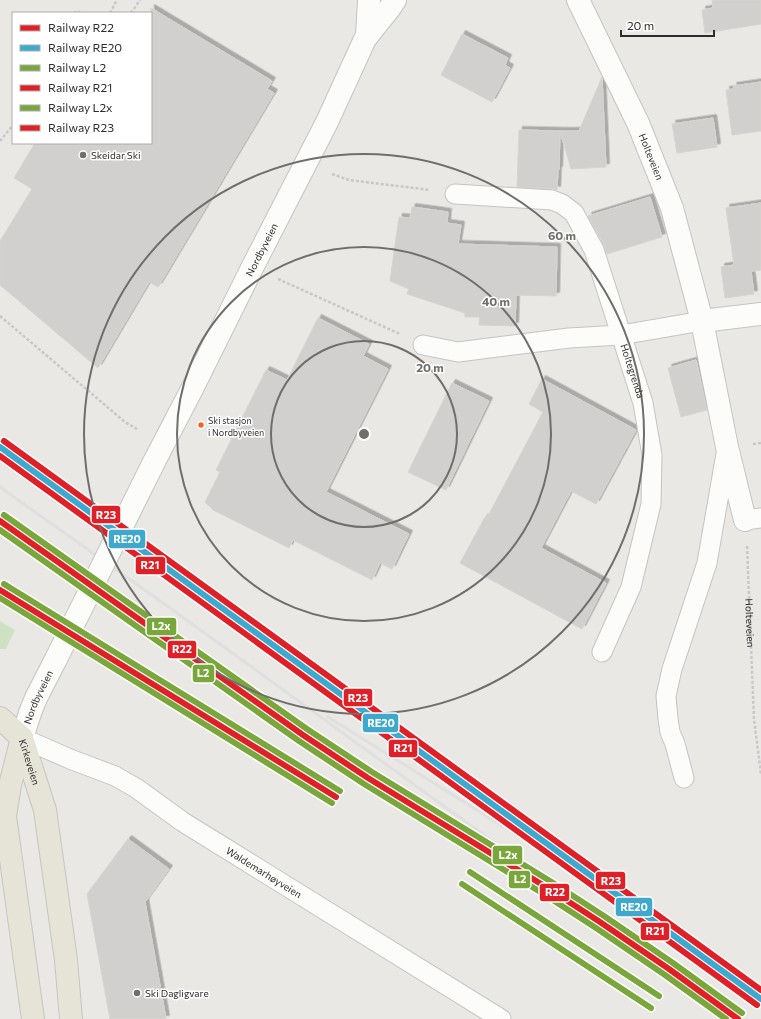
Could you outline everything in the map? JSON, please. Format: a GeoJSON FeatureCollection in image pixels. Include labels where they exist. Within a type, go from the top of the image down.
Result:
{"type":"FeatureCollection","features":[{"type":"Feature","properties":{"kind":"main road","name":"Nordbyveien"},"geometry":{"type":"LineString","coordinates":[[367,36],[370,0]]}},
{"type":"Feature","properties":{"kind":"main road","name":"Nordbyveien"},"geometry":{"type":"LineString","coordinates":[[22,738],[33,705],[154,462],[327,122],[367,36],[395,0]]}},
{"type":"Feature","properties":{"kind":"main road","name":"Holteveien"},"geometry":{"type":"LineString","coordinates":[[578,0],[638,123],[672,208],[702,321],[727,447],[753,519]]}},
{"type":"Feature","properties":{"kind":"main road"},"geometry":{"type":"LineString","coordinates":[[702,321],[761,314]]}},
{"type":"Feature","properties":{"kind":"main road"},"geometry":{"type":"LineString","coordinates":[[0,718],[22,738]]}},
{"type":"Feature","properties":{"kind":"main road"},"geometry":{"type":"LineString","coordinates":[[0,737],[22,738]]}},
{"type":"Feature","properties":{"kind":"main road","name":"Kirkeveien"},"geometry":{"type":"LineString","coordinates":[[22,738],[10,785],[5,816],[33,1019]]}},
{"type":"Feature","properties":{"kind":"main road","name":"Kirkeveien"},"geometry":{"type":"LineString","coordinates":[[22,738],[45,810],[66,960],[71,1019]]}},
{"type":"Feature","properties":{"kind":"lane","name":"Holtegrenda"},"geometry":{"type":"LineString","coordinates":[[455,194],[552,200],[562,204],[574,213],[594,250],[643,403],[652,455],[651,504],[631,587],[602,652]]}},
{"type":"Feature","properties":{"kind":"lane"},"geometry":{"type":"LineString","coordinates":[[423,345],[458,352],[569,338],[621,335],[702,321]]}},
{"type":"Feature","properties":{"kind":"lane"},"geometry":{"type":"LineString","coordinates":[[684,778],[675,744],[670,732],[666,696],[672,669],[707,563],[727,447]]}},
{"type":"Feature","properties":{"kind":"lane","name":"Waldemarhøyveien"},"geometry":{"type":"LineString","coordinates":[[22,738],[70,759],[115,776],[136,788],[183,822],[501,1019]]}},
{"type":"Feature","properties":{"kind":"path"},"geometry":{"type":"LineString","coordinates":[[111,12],[117,0]]}},
{"type":"Feature","properties":{"kind":"path"},"geometry":{"type":"LineString","coordinates":[[133,12],[140,0]]}},
{"type":"Feature","properties":{"kind":"path"},"geometry":{"type":"LineString","coordinates":[[0,141],[12,126]]}},
{"type":"Feature","properties":{"kind":"path"},"geometry":{"type":"LineString","coordinates":[[332,174],[349,180],[455,194]]}},
{"type":"Feature","properties":{"kind":"path"},"geometry":{"type":"LineString","coordinates":[[278,279],[423,345]]}},
{"type":"Feature","properties":{"kind":"path"},"geometry":{"type":"LineString","coordinates":[[0,316],[125,422],[137,429]]}},
{"type":"Feature","properties":{"kind":"path","name":"Holteveien"},"geometry":{"type":"LineString","coordinates":[[753,519],[754,719],[761,774]]}},
{"type":"Feature","properties":{"kind":"green space"},"geometry":{"type":"Polygon","coordinates":[[[0,621],[15,630],[6,649],[0,649],[0,621]]]}},
{"type":"Feature","properties":{"kind":"building"},"geometry":{"type":"Polygon","coordinates":[[[712,0],[761,0],[761,24],[705,33],[702,10],[713,8],[712,0]]]}},
{"type":"Feature","properties":{"kind":"building"},"geometry":{"type":"Polygon","coordinates":[[[151,8],[272,81],[267,89],[274,93],[158,287],[149,282],[98,368],[0,285],[0,241],[32,189],[14,178],[34,144],[152,144],[151,8]]]}},
{"type":"Feature","properties":{"kind":"building"},"geometry":{"type":"Polygon","coordinates":[[[462,34],[508,58],[505,65],[510,68],[492,102],[441,75],[462,34]]]}},
{"type":"Feature","properties":{"kind":"building"},"geometry":{"type":"Polygon","coordinates":[[[602,77],[606,167],[571,169],[560,131],[579,131],[602,77]]]}},
{"type":"Feature","properties":{"kind":"building"},"geometry":{"type":"Polygon","coordinates":[[[761,82],[761,131],[732,135],[726,90],[734,89],[733,86],[761,82]]]}},
{"type":"Feature","properties":{"kind":"building"},"geometry":{"type":"Polygon","coordinates":[[[713,118],[717,147],[677,153],[672,124],[713,118]]]}},
{"type":"Feature","properties":{"kind":"building"},"geometry":{"type":"Polygon","coordinates":[[[519,130],[560,131],[557,190],[517,187],[519,130]]]}},
{"type":"Feature","properties":{"kind":"building"},"geometry":{"type":"Polygon","coordinates":[[[650,197],[662,237],[607,254],[604,245],[588,216],[650,197]]]}},
{"type":"Feature","properties":{"kind":"building"},"geometry":{"type":"Polygon","coordinates":[[[761,203],[761,270],[751,271],[754,294],[725,298],[721,267],[734,265],[726,208],[761,203]]]}},
{"type":"Feature","properties":{"kind":"building"},"geometry":{"type":"Polygon","coordinates":[[[412,207],[448,212],[447,223],[461,225],[458,244],[557,247],[556,296],[516,295],[515,326],[479,325],[480,317],[465,317],[465,313],[407,294],[409,289],[390,281],[399,217],[410,218],[412,207]]]}},
{"type":"Feature","properties":{"kind":"building"},"geometry":{"type":"Polygon","coordinates":[[[318,318],[369,344],[363,356],[388,369],[326,492],[409,534],[392,569],[380,563],[372,580],[293,540],[289,548],[213,510],[205,502],[220,472],[216,470],[266,370],[287,380],[318,318]]]}},
{"type":"Feature","properties":{"kind":"building"},"geometry":{"type":"Polygon","coordinates":[[[696,360],[707,410],[681,417],[668,368],[696,360]]]}},
{"type":"Feature","properties":{"kind":"building"},"geometry":{"type":"Polygon","coordinates":[[[542,379],[636,430],[596,504],[571,491],[541,548],[606,583],[582,629],[460,563],[485,517],[487,518],[543,412],[529,404],[542,379]]]}},
{"type":"Feature","properties":{"kind":"building"},"geometry":{"type":"Polygon","coordinates":[[[452,383],[489,401],[446,490],[408,472],[452,383]]]}},
{"type":"Feature","properties":{"kind":"building"},"geometry":{"type":"Polygon","coordinates":[[[128,839],[169,869],[145,902],[166,1019],[110,1019],[87,894],[128,839]]]}},
{"type":"Feature","properties":{"kind":"railway"},"geometry":{"type":"LineString","coordinates":[[0,487],[170,608],[669,969]]}},
{"type":"Feature","properties":{"kind":"railway"},"geometry":{"type":"LineString","coordinates":[[328,717],[581,875],[645,917],[733,979]]}},
{"type":"Feature","properties":{"kind":"rail line","name":"R23"},"geometry":{"type":"LineString","coordinates":[[4,441],[761,990]]}},
{"type":"Feature","properties":{"kind":"rail line","name":"RE20"},"geometry":{"type":"LineString","coordinates":[[0,447],[761,999]]}},
{"type":"Feature","properties":{"kind":"rail line","name":"R21"},"geometry":{"type":"LineString","coordinates":[[0,456],[757,1005]]}},
{"type":"Feature","properties":{"kind":"rail line","name":"L2x"},"geometry":{"type":"LineString","coordinates":[[4,515],[307,729],[372,772],[550,881],[604,916],[673,963],[742,1013]]}},
{"type":"Feature","properties":{"kind":"rail line","name":"R22"},"geometry":{"type":"LineString","coordinates":[[0,521],[303,735],[368,778],[546,887],[600,922],[669,969],[738,1019]]}},
{"type":"Feature","properties":{"kind":"rail line","name":"L2"},"geometry":{"type":"LineString","coordinates":[[0,530],[299,741],[364,784],[542,893],[596,928],[726,1019]]}},
{"type":"Feature","properties":{"kind":"rail line","name":"L2x"},"geometry":{"type":"LineString","coordinates":[[4,584],[340,791]]}},
{"type":"Feature","properties":{"kind":"rail line","name":"R22"},"geometry":{"type":"LineString","coordinates":[[0,590],[336,797]]}},
{"type":"Feature","properties":{"kind":"rail line","name":"L2"},"geometry":{"type":"LineString","coordinates":[[0,598],[332,803]]}},
{"type":"Feature","properties":{"kind":"rail line","name":"L2x"},"geometry":{"type":"LineString","coordinates":[[470,872],[659,996]]}},
{"type":"Feature","properties":{"kind":"rail line","name":"L2"},"geometry":{"type":"LineString","coordinates":[[462,884],[651,1008]]}},
{"type":"Feature","properties":{"kind":"place","name":"Skeidar Ski"},"geometry":{"type":"Point","coordinates":[83,155]}},
{"type":"Feature","properties":{"kind":"place","name":"Ski stasjon i Nordbyveien"},"geometry":{"type":"Point","coordinates":[201,425]}},
{"type":"Feature","properties":{"kind":"place","name":"Ski Dagligvare"},"geometry":{"type":"Point","coordinates":[137,993]}}]}
